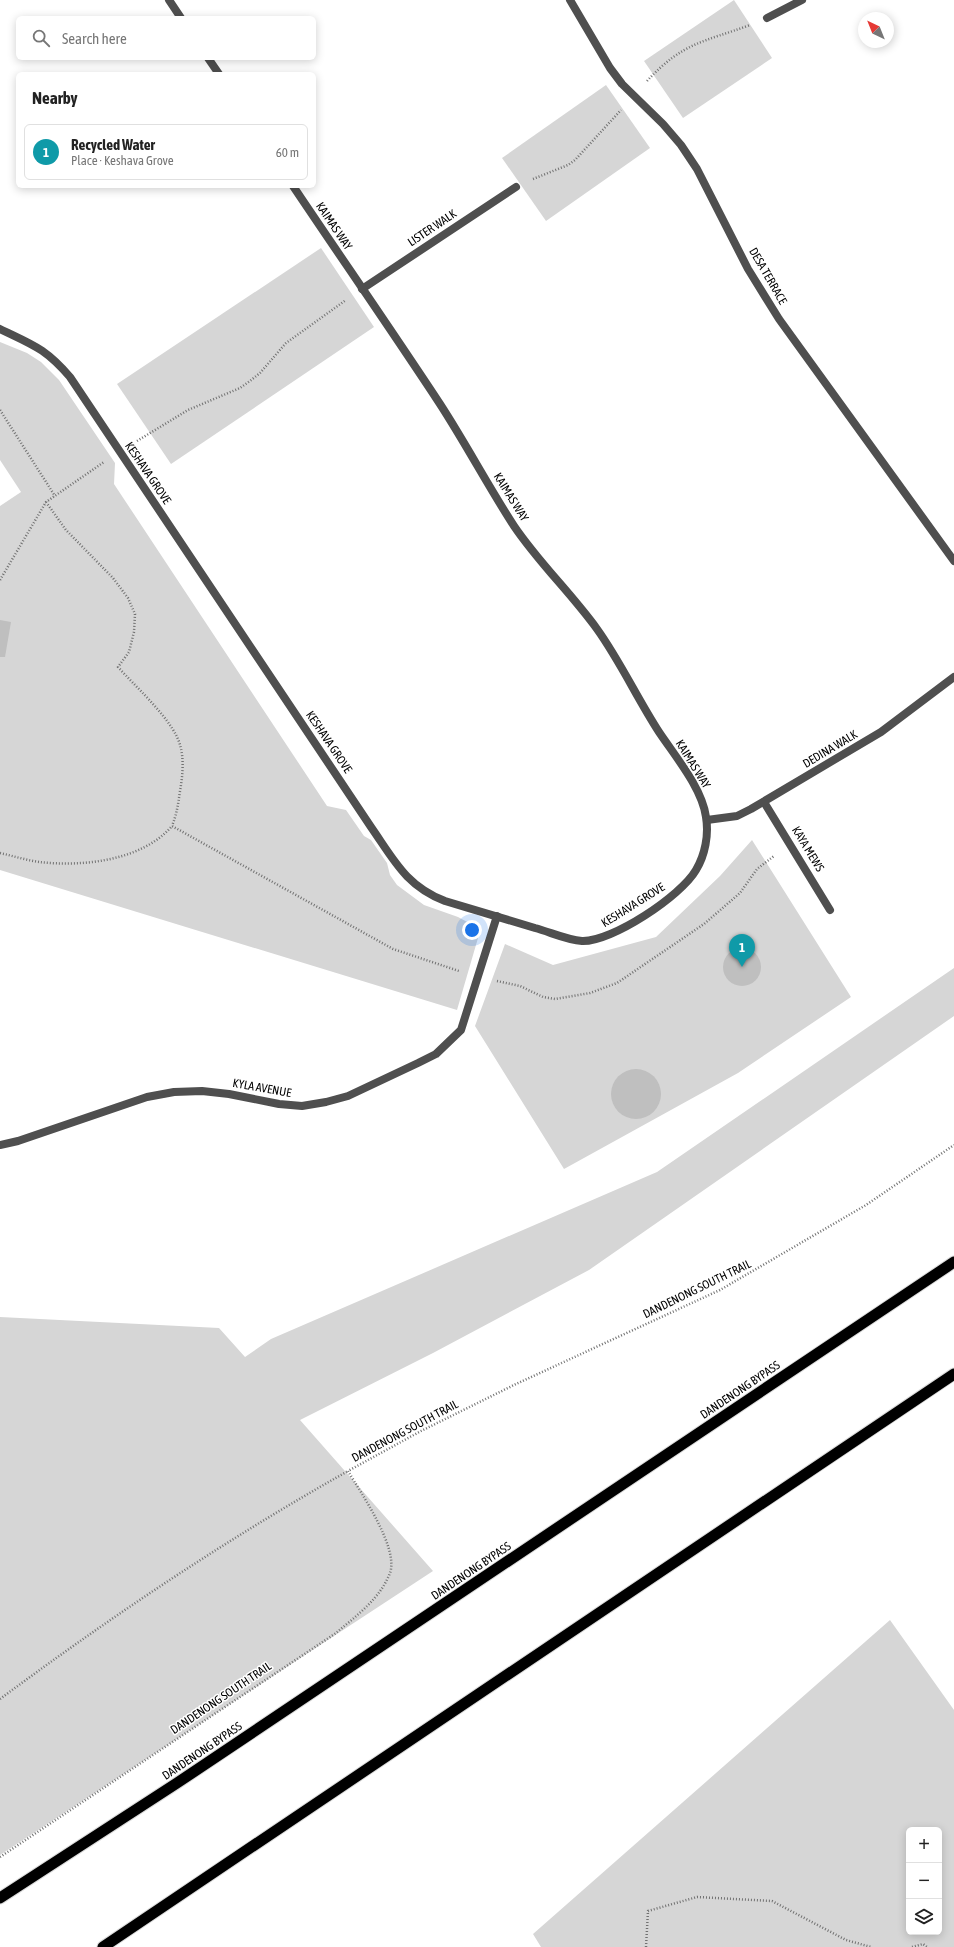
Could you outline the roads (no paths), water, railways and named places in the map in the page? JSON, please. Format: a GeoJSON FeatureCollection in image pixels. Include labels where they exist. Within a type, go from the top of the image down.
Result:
{"type":"FeatureCollection","features":[{"type":"Feature","properties":{"kind":"highway","name":"DANDENONG BYPASS"},"geometry":{"type":"LineString","coordinates":[[0,1898],[177,1783],[954,1262]]}},
{"type":"Feature","properties":{"kind":"highway"},"geometry":{"type":"LineString","coordinates":[[103,1947],[954,1374]]}},
{"type":"Feature","properties":{"kind":"street"},"geometry":{"type":"LineString","coordinates":[[169,0],[180,16]]}},
{"type":"Feature","properties":{"kind":"street","name":"DESA TERRACE"},"geometry":{"type":"LineString","coordinates":[[570,0],[610,68],[633,96],[663,124],[681,145],[697,169],[748,269],[779,319],[954,561]]}},
{"type":"Feature","properties":{"kind":"street"},"geometry":{"type":"LineString","coordinates":[[767,18],[802,0]]}},
{"type":"Feature","properties":{"kind":"street"},"geometry":{"type":"LineString","coordinates":[[209,60],[217,72]]}},
{"type":"Feature","properties":{"kind":"street","name":"LISTER WALK"},"geometry":{"type":"LineString","coordinates":[[362,289],[516,187]]}},
{"type":"Feature","properties":{"kind":"street","name":"KAIMAS WAY"},"geometry":{"type":"LineString","coordinates":[[294,188],[439,403],[515,526],[535,554],[581,609],[602,637],[645,711],[688,775],[704,806],[707,820]]}},
{"type":"Feature","properties":{"kind":"street","name":"KESHAVA GROVE"},"geometry":{"type":"LineString","coordinates":[[0,329],[29,341],[44,350],[70,377],[398,867],[414,884],[429,895],[581,941],[601,939],[612,934],[657,906],[687,882],[702,858],[706,841],[707,820]]}},
{"type":"Feature","properties":{"kind":"street","name":"DEDINA WALK"},"geometry":{"type":"LineString","coordinates":[[707,820],[737,816],[764,802],[881,732],[954,677]]}},
{"type":"Feature","properties":{"kind":"street","name":"KAYA MEWS"},"geometry":{"type":"LineString","coordinates":[[764,802],[830,910]]}},
{"type":"Feature","properties":{"kind":"street","name":"KYLA AVENUE"},"geometry":{"type":"LineString","coordinates":[[0,1145],[18,1141],[147,1097],[174,1092],[202,1091],[229,1094],[280,1104],[302,1106],[348,1096],[436,1054],[461,1030],[498,916]]}},
{"type":"Feature","properties":{"kind":"place","name":"Recycled Water"},"geometry":{"type":"Point","coordinates":[742,967]}}]}
